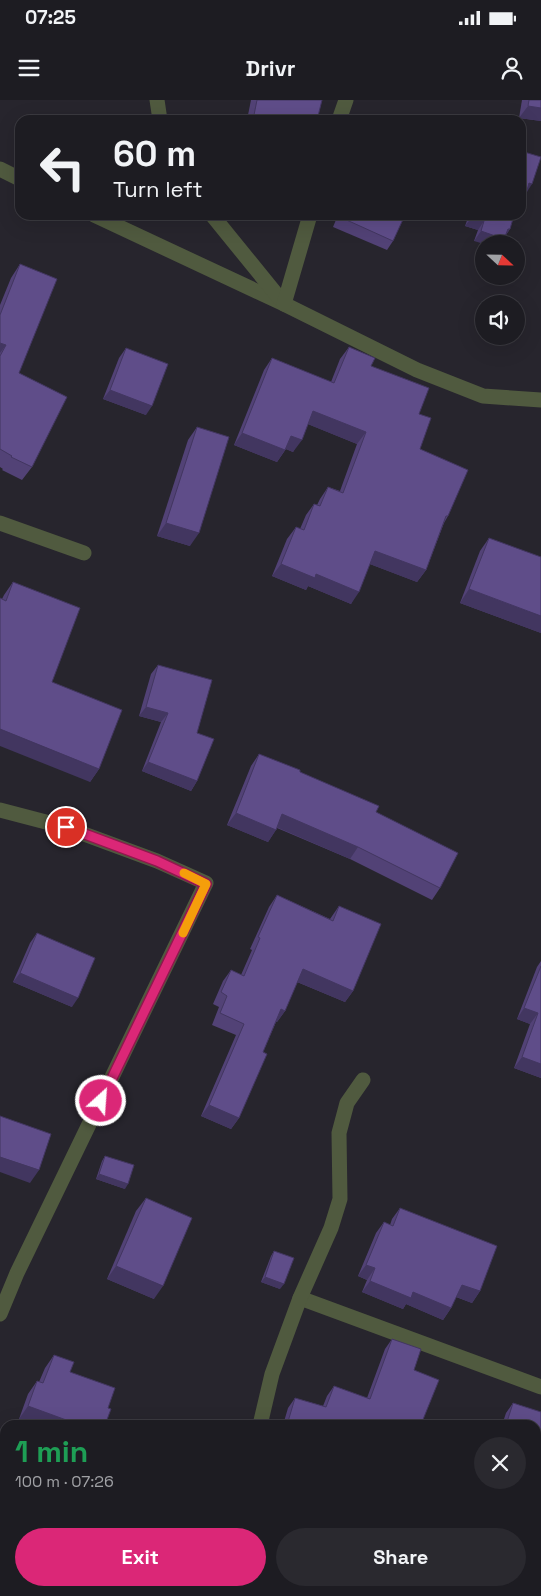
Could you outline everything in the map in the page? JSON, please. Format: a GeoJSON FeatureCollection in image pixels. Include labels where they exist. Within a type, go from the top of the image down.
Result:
{"type":"FeatureCollection","features":[{"type":"Feature","properties":{"kind":"street"},"geometry":{"type":"LineString","coordinates":[[157,100],[159,115]]}},
{"type":"Feature","properties":{"kind":"street"},"geometry":{"type":"LineString","coordinates":[[342,115],[346,100]]}},
{"type":"Feature","properties":{"kind":"street"},"geometry":{"type":"LineString","coordinates":[[0,169],[15,176]]}},
{"type":"Feature","properties":{"kind":"street"},"geometry":{"type":"LineString","coordinates":[[105,220],[284,304],[417,370],[483,396],[541,400]]}},
{"type":"Feature","properties":{"kind":"street"},"geometry":{"type":"LineString","coordinates":[[216,220],[284,304]]}},
{"type":"Feature","properties":{"kind":"street"},"geometry":{"type":"LineString","coordinates":[[284,304],[309,220]]}},
{"type":"Feature","properties":{"kind":"street"},"geometry":{"type":"LineString","coordinates":[[0,523],[84,554]]}},
{"type":"Feature","properties":{"kind":"street"},"geometry":{"type":"LineString","coordinates":[[0,810],[66,827],[157,861],[206,884],[17,1273],[0,1314]]}},
{"type":"Feature","properties":{"kind":"street"},"geometry":{"type":"LineString","coordinates":[[261,1420],[272,1374],[300,1298],[331,1228],[340,1199],[340,1133],[347,1103],[363,1080]]}},
{"type":"Feature","properties":{"kind":"street"},"geometry":{"type":"LineString","coordinates":[[300,1298],[541,1387]]}},
{"type":"Feature","properties":{"kind":"building"},"geometry":{"type":"Polygon","coordinates":[[[257,100],[322,100],[318,115],[254,115],[257,100]]]}},
{"type":"Feature","properties":{"kind":"building"},"geometry":{"type":"Polygon","coordinates":[[[529,100],[541,100],[541,108],[528,106],[529,100]]]}},
{"type":"Feature","properties":{"kind":"building"},"geometry":{"type":"Polygon","coordinates":[[[526,152],[541,157],[532,184],[529,183],[526,194],[526,152]]]}},
{"type":"Feature","properties":{"kind":"building"},"geometry":{"type":"Polygon","coordinates":[[[347,220],[403,220],[393,241],[347,220]]]}},
{"type":"Feature","properties":{"kind":"building"},"geometry":{"type":"Polygon","coordinates":[[[481,220],[513,220],[506,235],[492,235],[481,231],[484,221],[481,220]]]}},
{"type":"Feature","properties":{"kind":"building"},"geometry":{"type":"Polygon","coordinates":[[[20,264],[57,279],[19,373],[67,397],[32,467],[11,457],[0,449],[0,356],[6,345],[0,343],[0,315],[20,264]]]}},
{"type":"Feature","properties":{"kind":"building"},"geometry":{"type":"Polygon","coordinates":[[[349,347],[375,358],[371,366],[429,388],[419,414],[431,418],[420,449],[468,470],[448,516],[446,516],[426,570],[375,551],[359,592],[316,574],[315,578],[281,564],[296,527],[304,530],[314,504],[320,506],[328,487],[343,493],[366,432],[313,411],[302,440],[291,436],[285,450],[242,433],[272,358],[334,383],[349,347]]]}},
{"type":"Feature","properties":{"kind":"building"},"geometry":{"type":"Polygon","coordinates":[[[126,348],[168,364],[152,406],[110,390],[126,348]]]}},
{"type":"Feature","properties":{"kind":"building"},"geometry":{"type":"Polygon","coordinates":[[[197,427],[229,437],[199,533],[166,523],[197,427]]]}},
{"type":"Feature","properties":{"kind":"building"},"geometry":{"type":"Polygon","coordinates":[[[489,538],[541,557],[541,616],[469,589],[489,538]]]}},
{"type":"Feature","properties":{"kind":"building"},"geometry":{"type":"Polygon","coordinates":[[[13,582],[80,608],[52,682],[122,710],[99,769],[0,729],[0,598],[6,601],[13,582]]]}},
{"type":"Feature","properties":{"kind":"building"},"geometry":{"type":"Polygon","coordinates":[[[158,665],[212,680],[197,733],[214,739],[197,781],[148,762],[168,713],[146,707],[158,665]]]}},
{"type":"Feature","properties":{"kind":"building"},"geometry":{"type":"Polygon","coordinates":[[[259,754],[300,770],[300,772],[379,806],[376,812],[458,853],[440,888],[358,847],[282,814],[276,830],[236,813],[259,754]]]}},
{"type":"Feature","properties":{"kind":"building"},"geometry":{"type":"Polygon","coordinates":[[[277,895],[333,921],[339,906],[381,924],[353,991],[303,969],[285,1011],[281,1009],[263,1052],[267,1054],[239,1118],[209,1105],[244,1024],[220,1013],[227,996],[221,992],[231,970],[244,976],[260,938],[258,937],[277,895]]]}},
{"type":"Feature","properties":{"kind":"building"},"geometry":{"type":"Polygon","coordinates":[[[37,933],[95,958],[78,998],[20,973],[37,933]]]}},
{"type":"Feature","properties":{"kind":"building"},"geometry":{"type":"Polygon","coordinates":[[[541,966],[541,1064],[522,1057],[538,1013],[524,1008],[541,966]]]}},
{"type":"Feature","properties":{"kind":"building"},"geometry":{"type":"Polygon","coordinates":[[[0,1116],[51,1134],[39,1170],[0,1157],[0,1116]]]}},
{"type":"Feature","properties":{"kind":"building"},"geometry":{"type":"Polygon","coordinates":[[[105,1156],[134,1165],[128,1184],[99,1174],[105,1156]]]}},
{"type":"Feature","properties":{"kind":"building"},"geometry":{"type":"Polygon","coordinates":[[[146,1198],[192,1218],[163,1286],[116,1266],[146,1198]]]}},
{"type":"Feature","properties":{"kind":"building"},"geometry":{"type":"Polygon","coordinates":[[[400,1208],[497,1246],[480,1291],[462,1285],[451,1308],[413,1292],[411,1298],[370,1281],[375,1268],[366,1265],[384,1222],[393,1226],[400,1208]]]}},
{"type":"Feature","properties":{"kind":"building"},"geometry":{"type":"Polygon","coordinates":[[[274,1251],[294,1258],[284,1284],[265,1277],[274,1251]]]}},
{"type":"Feature","properties":{"kind":"building"},"geometry":{"type":"Polygon","coordinates":[[[392,1339],[421,1349],[414,1370],[439,1380],[423,1420],[288,1420],[295,1398],[326,1407],[334,1386],[370,1399],[392,1339]]]}},
{"type":"Feature","properties":{"kind":"building"},"geometry":{"type":"Polygon","coordinates":[[[54,1355],[74,1362],[70,1372],[115,1388],[108,1408],[111,1409],[107,1420],[66,1420],[28,1406],[37,1381],[43,1383],[54,1355]]]}},
{"type":"Feature","properties":{"kind":"building"},"geometry":{"type":"Polygon","coordinates":[[[513,1403],[541,1412],[541,1420],[508,1420],[513,1403]]]}},
{"type":"Feature","properties":{"kind":"slow traffic"},"geometry":{"type":"LineString","coordinates":[[183,933],[206,884],[184,873]]}},
{"type":"Feature","properties":{"kind":"route"},"geometry":{"type":"LineString","coordinates":[[66,827],[157,861],[206,884],[101,1101]]}}]}
